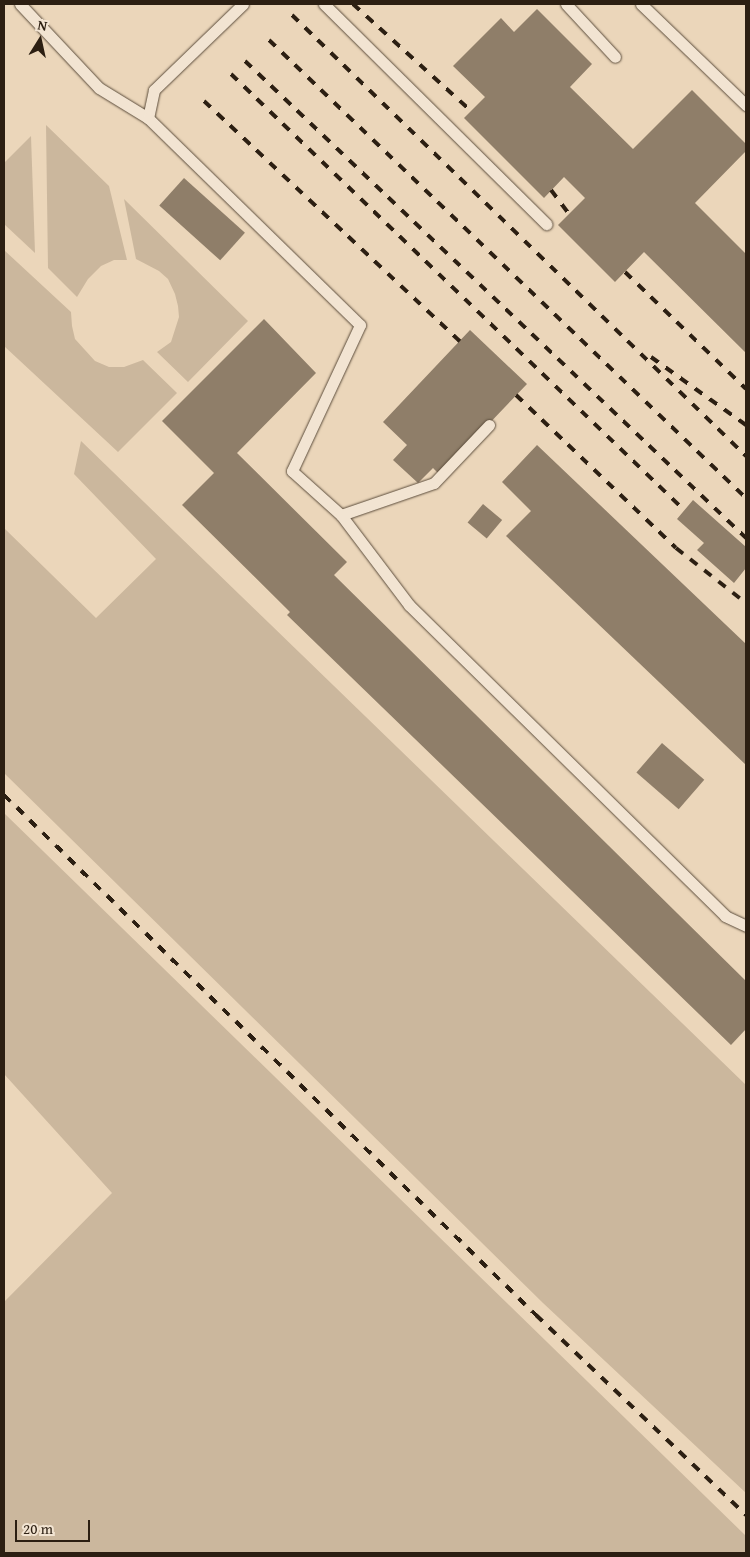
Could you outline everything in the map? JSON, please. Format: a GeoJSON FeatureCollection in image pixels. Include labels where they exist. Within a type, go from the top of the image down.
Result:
{"type":"FeatureCollection","features":[{"type":"Feature","properties":{"kind":"lane"},"geometry":{"type":"LineString","coordinates":[[20,4],[99,88],[148,118],[360,325],[292,471],[341,515],[409,605],[725,916],[746,926]]}},
{"type":"Feature","properties":{"kind":"lane"},"geometry":{"type":"LineString","coordinates":[[148,118],[154,90],[243,4]]}},
{"type":"Feature","properties":{"kind":"lane"},"geometry":{"type":"LineString","coordinates":[[324,4],[546,224]]}},
{"type":"Feature","properties":{"kind":"lane"},"geometry":{"type":"LineString","coordinates":[[566,4],[615,58]]}},
{"type":"Feature","properties":{"kind":"lane"},"geometry":{"type":"LineString","coordinates":[[641,4],[746,106]]}},
{"type":"Feature","properties":{"kind":"lane"},"geometry":{"type":"LineString","coordinates":[[727,87],[746,94]]}},
{"type":"Feature","properties":{"kind":"lane"},"geometry":{"type":"LineString","coordinates":[[341,515],[434,483],[489,425]]}},
{"type":"Feature","properties":{"kind":"shaded area"},"geometry":{"type":"Polygon","coordinates":[[[46,125],[109,186],[127,260],[114,260],[101,266],[88,279],[77,297],[48,268],[46,125]]]}},
{"type":"Feature","properties":{"kind":"shaded area"},"geometry":{"type":"Polygon","coordinates":[[[31,136],[35,253],[4,224],[4,163],[31,136]]]}},
{"type":"Feature","properties":{"kind":"shaded area"},"geometry":{"type":"Polygon","coordinates":[[[124,199],[248,321],[188,382],[157,352],[171,342],[179,317],[178,306],[168,279],[159,271],[136,259],[124,199]]]}},
{"type":"Feature","properties":{"kind":"shaded area"},"geometry":{"type":"Polygon","coordinates":[[[4,250],[71,312],[75,339],[95,361],[109,367],[124,367],[143,360],[177,393],[118,452],[4,346],[4,250]]]}},
{"type":"Feature","properties":{"kind":"shaded area"},"geometry":{"type":"Polygon","coordinates":[[[81,441],[746,1085],[746,1493],[543,1303],[4,773],[4,528],[96,618],[156,559],[74,474],[81,441]]]}},
{"type":"Feature","properties":{"kind":"shaded area"},"geometry":{"type":"Polygon","coordinates":[[[4,813],[746,1536],[746,1553],[4,1553],[4,1302],[112,1193],[4,1074],[4,813]]]}},
{"type":"Feature","properties":{"kind":"building"},"geometry":{"type":"Polygon","coordinates":[[[537,9],[592,64],[570,87],[633,149],[692,90],[746,144],[746,151],[695,203],[746,254],[746,353],[644,252],[615,282],[558,225],[585,198],[564,177],[544,198],[464,118],[485,97],[453,66],[501,18],[514,32],[537,9]]]}},
{"type":"Feature","properties":{"kind":"building"},"geometry":{"type":"Polygon","coordinates":[[[184,178],[245,233],[220,260],[159,205],[184,178]]]}},
{"type":"Feature","properties":{"kind":"building"},"geometry":{"type":"Polygon","coordinates":[[[264,319],[316,373],[237,453],[347,562],[334,575],[746,981],[746,1029],[731,1045],[287,615],[290,612],[182,505],[214,473],[162,421],[264,319]]]}},
{"type":"Feature","properties":{"kind":"building"},"geometry":{"type":"Polygon","coordinates":[[[470,330],[527,384],[440,475],[433,468],[418,483],[393,460],[407,445],[383,422],[470,330]]]}},
{"type":"Feature","properties":{"kind":"building"},"geometry":{"type":"Polygon","coordinates":[[[537,445],[746,644],[746,765],[506,536],[531,511],[502,482],[537,445]]]}},
{"type":"Feature","properties":{"kind":"building"},"geometry":{"type":"Polygon","coordinates":[[[693,500],[746,547],[746,568],[734,583],[697,550],[704,543],[677,519],[693,500]]]}},
{"type":"Feature","properties":{"kind":"building"},"geometry":{"type":"Polygon","coordinates":[[[483,504],[502,520],[487,538],[468,522],[483,504]]]}},
{"type":"Feature","properties":{"kind":"building"},"geometry":{"type":"Polygon","coordinates":[[[662,743],[704,780],[679,809],[636,772],[662,743]]]}},
{"type":"Feature","properties":{"kind":"railway"},"geometry":{"type":"LineString","coordinates":[[353,4],[471,111]]}},
{"type":"Feature","properties":{"kind":"railway"},"geometry":{"type":"LineString","coordinates":[[292,15],[746,456]]}},
{"type":"Feature","properties":{"kind":"railway"},"geometry":{"type":"LineString","coordinates":[[269,40],[746,498]]}},
{"type":"Feature","properties":{"kind":"railway"},"geometry":{"type":"LineString","coordinates":[[245,61],[746,538]]}},
{"type":"Feature","properties":{"kind":"railway"},"geometry":{"type":"LineString","coordinates":[[231,74],[684,510]]}},
{"type":"Feature","properties":{"kind":"railway"},"geometry":{"type":"LineString","coordinates":[[204,101],[460,341]]}},
{"type":"Feature","properties":{"kind":"railway"},"geometry":{"type":"LineString","coordinates":[[551,190],[569,214]]}},
{"type":"Feature","properties":{"kind":"railway"},"geometry":{"type":"LineString","coordinates":[[625,272],[746,389]]}},
{"type":"Feature","properties":{"kind":"railway"},"geometry":{"type":"LineString","coordinates":[[651,357],[746,425]]}},
{"type":"Feature","properties":{"kind":"railway"},"geometry":{"type":"LineString","coordinates":[[516,395],[676,548],[746,603]]}},
{"type":"Feature","properties":{"kind":"railway"},"geometry":{"type":"LineString","coordinates":[[4,795],[536,1315],[746,1515]]}}]}
